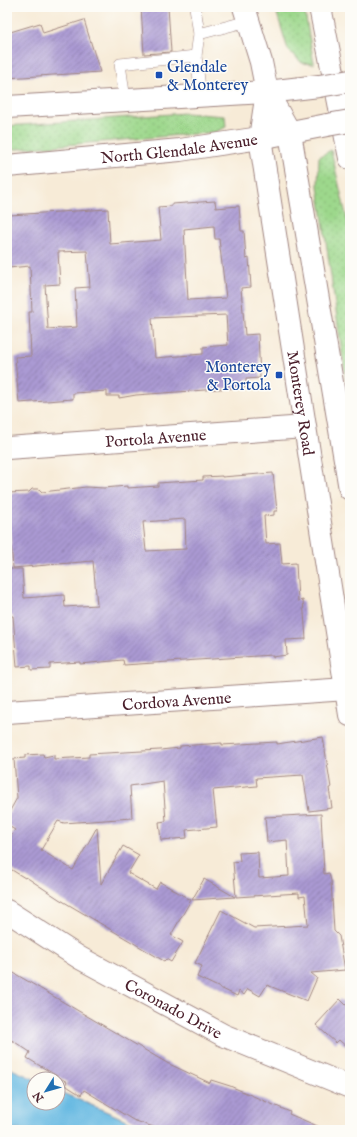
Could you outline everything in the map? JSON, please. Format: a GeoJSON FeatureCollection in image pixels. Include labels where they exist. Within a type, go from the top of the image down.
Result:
{"type":"FeatureCollection","features":[{"type":"Feature","properties":{"kind":"main road"},"geometry":{"type":"LineString","coordinates":[[320,7],[350,158]]}},
{"type":"Feature","properties":{"kind":"main road","name":"Monterey Road"},"geometry":{"type":"LineString","coordinates":[[246,14],[261,62],[267,92],[290,133],[350,489]]}},
{"type":"Feature","properties":{"kind":"main road"},"geometry":{"type":"LineString","coordinates":[[7,107],[267,92],[350,82]]}},
{"type":"Feature","properties":{"kind":"main road","name":"Monterey Road"},"geometry":{"type":"LineString","coordinates":[[267,92],[260,138],[305,427],[349,689],[350,715]]}},
{"type":"Feature","properties":{"kind":"main road","name":"North Glendale Avenue"},"geometry":{"type":"LineString","coordinates":[[7,166],[180,150],[350,122]]}},
{"type":"Feature","properties":{"kind":"main road","name":"Portola Avenue"},"geometry":{"type":"LineString","coordinates":[[7,448],[305,427]]}},
{"type":"Feature","properties":{"kind":"main road","name":"Cordova Avenue"},"geometry":{"type":"LineString","coordinates":[[7,712],[349,689]]}},
{"type":"Feature","properties":{"kind":"main road","name":"Coronado Drive"},"geometry":{"type":"LineString","coordinates":[[7,911],[80,958],[223,1035],[350,1087]]}},
{"type":"Feature","properties":{"kind":"lane"},"geometry":{"type":"LineString","coordinates":[[195,7],[199,34],[196,56],[201,96]]}},
{"type":"Feature","properties":{"kind":"lane"},"geometry":{"type":"LineString","coordinates":[[199,34],[246,14]]}},
{"type":"Feature","properties":{"kind":"lane"},"geometry":{"type":"LineString","coordinates":[[124,100],[120,64],[196,56]]}},
{"type":"Feature","properties":{"kind":"green space"},"geometry":{"type":"Polygon","coordinates":[[[275,7],[304,7],[314,64],[302,63],[288,50],[275,7]]]}},
{"type":"Feature","properties":{"kind":"green space"},"geometry":{"type":"Polygon","coordinates":[[[185,113],[225,116],[226,127],[216,132],[7,150],[7,126],[185,113]]]}},
{"type":"Feature","properties":{"kind":"green space"},"geometry":{"type":"Polygon","coordinates":[[[331,150],[350,232],[350,408],[318,186],[319,157],[331,150]]]}},
{"type":"Feature","properties":{"kind":"water"},"geometry":{"type":"Polygon","coordinates":[[[7,1067],[26,1075],[26,1111],[66,1111],[66,1094],[150,1130],[7,1130],[7,1067]]]}},
{"type":"Feature","properties":{"kind":"building"},"geometry":{"type":"Polygon","coordinates":[[[141,7],[168,7],[171,52],[144,54],[141,7]]]}},
{"type":"Feature","properties":{"kind":"building"},"geometry":{"type":"Polygon","coordinates":[[[84,20],[100,72],[7,78],[7,33],[40,23],[43,33],[84,20]]]}},
{"type":"Feature","properties":{"kind":"building"},"geometry":{"type":"Polygon","coordinates":[[[215,201],[216,208],[239,206],[241,231],[244,231],[246,259],[249,258],[251,287],[241,288],[245,335],[258,334],[260,378],[246,379],[246,387],[136,395],[119,398],[119,396],[107,396],[107,391],[73,393],[73,399],[19,403],[15,357],[31,356],[29,312],[32,312],[30,266],[8,268],[7,225],[10,224],[9,215],[108,209],[110,244],[161,240],[158,207],[172,206],[172,204],[215,201]],[[214,226],[184,229],[188,300],[226,298],[219,239],[215,239],[214,226]],[[87,251],[58,252],[60,284],[45,285],[48,329],[77,327],[75,288],[90,287],[87,251]],[[226,315],[152,318],[155,358],[203,354],[203,347],[228,345],[226,315]]]}},
{"type":"Feature","properties":{"kind":"building"},"geometry":{"type":"Polygon","coordinates":[[[273,473],[277,511],[274,511],[274,515],[264,516],[266,544],[280,543],[282,564],[296,563],[298,601],[303,600],[306,639],[286,640],[287,655],[272,657],[272,655],[124,665],[123,660],[80,664],[80,662],[50,664],[50,669],[31,670],[31,666],[17,667],[13,616],[7,616],[7,569],[22,569],[24,598],[64,595],[65,607],[97,605],[93,561],[13,568],[10,530],[7,530],[7,493],[29,492],[32,489],[39,489],[42,492],[86,487],[104,488],[127,486],[127,488],[158,486],[158,483],[203,480],[203,477],[273,473]],[[185,519],[143,522],[146,551],[186,549],[185,519]]]}},
{"type":"Feature","properties":{"kind":"building"},"geometry":{"type":"Polygon","coordinates":[[[323,737],[331,788],[329,788],[332,808],[309,811],[303,775],[256,778],[257,786],[213,790],[217,827],[186,830],[187,838],[161,840],[159,822],[166,821],[163,781],[130,786],[132,818],[64,823],[58,821],[41,850],[73,870],[97,827],[101,884],[123,846],[139,855],[128,873],[156,889],[160,882],[191,900],[171,935],[183,942],[171,962],[166,959],[164,961],[7,867],[7,843],[15,830],[7,825],[7,816],[17,798],[14,759],[25,758],[25,755],[43,754],[44,757],[54,755],[54,759],[89,757],[89,754],[160,750],[180,748],[180,746],[222,743],[222,745],[277,742],[277,744],[323,737]]]}},
{"type":"Feature","properties":{"kind":"building"},"geometry":{"type":"Polygon","coordinates":[[[321,814],[324,874],[329,873],[331,881],[334,931],[339,936],[345,970],[311,973],[317,978],[307,1001],[267,985],[260,996],[248,989],[244,995],[239,991],[237,996],[197,977],[202,966],[195,963],[221,910],[254,928],[308,925],[305,896],[299,897],[299,893],[236,897],[233,862],[240,861],[239,853],[258,852],[259,878],[289,876],[287,840],[267,842],[265,817],[321,814]]]}},
{"type":"Feature","properties":{"kind":"building"},"geometry":{"type":"Polygon","coordinates":[[[204,879],[235,897],[192,900],[204,879]]]}},
{"type":"Feature","properties":{"kind":"building"},"geometry":{"type":"Polygon","coordinates":[[[7,969],[167,1063],[210,1083],[211,1080],[230,1086],[327,1130],[264,1130],[252,1126],[251,1130],[162,1130],[133,1120],[84,1090],[81,1095],[66,1086],[66,1071],[49,1071],[27,1058],[30,1052],[7,1037],[7,969]]]}},
{"type":"Feature","properties":{"kind":"building"},"geometry":{"type":"Polygon","coordinates":[[[340,999],[350,1009],[350,1050],[339,1040],[336,1043],[316,1025],[340,999]]]}},
{"type":"Feature","properties":{"kind":"place","name":"Glendale & Monterey"},"geometry":{"type":"Point","coordinates":[159,75]}},
{"type":"Feature","properties":{"kind":"place","name":"Monterey & Portola"},"geometry":{"type":"Point","coordinates":[279,375]}}]}
